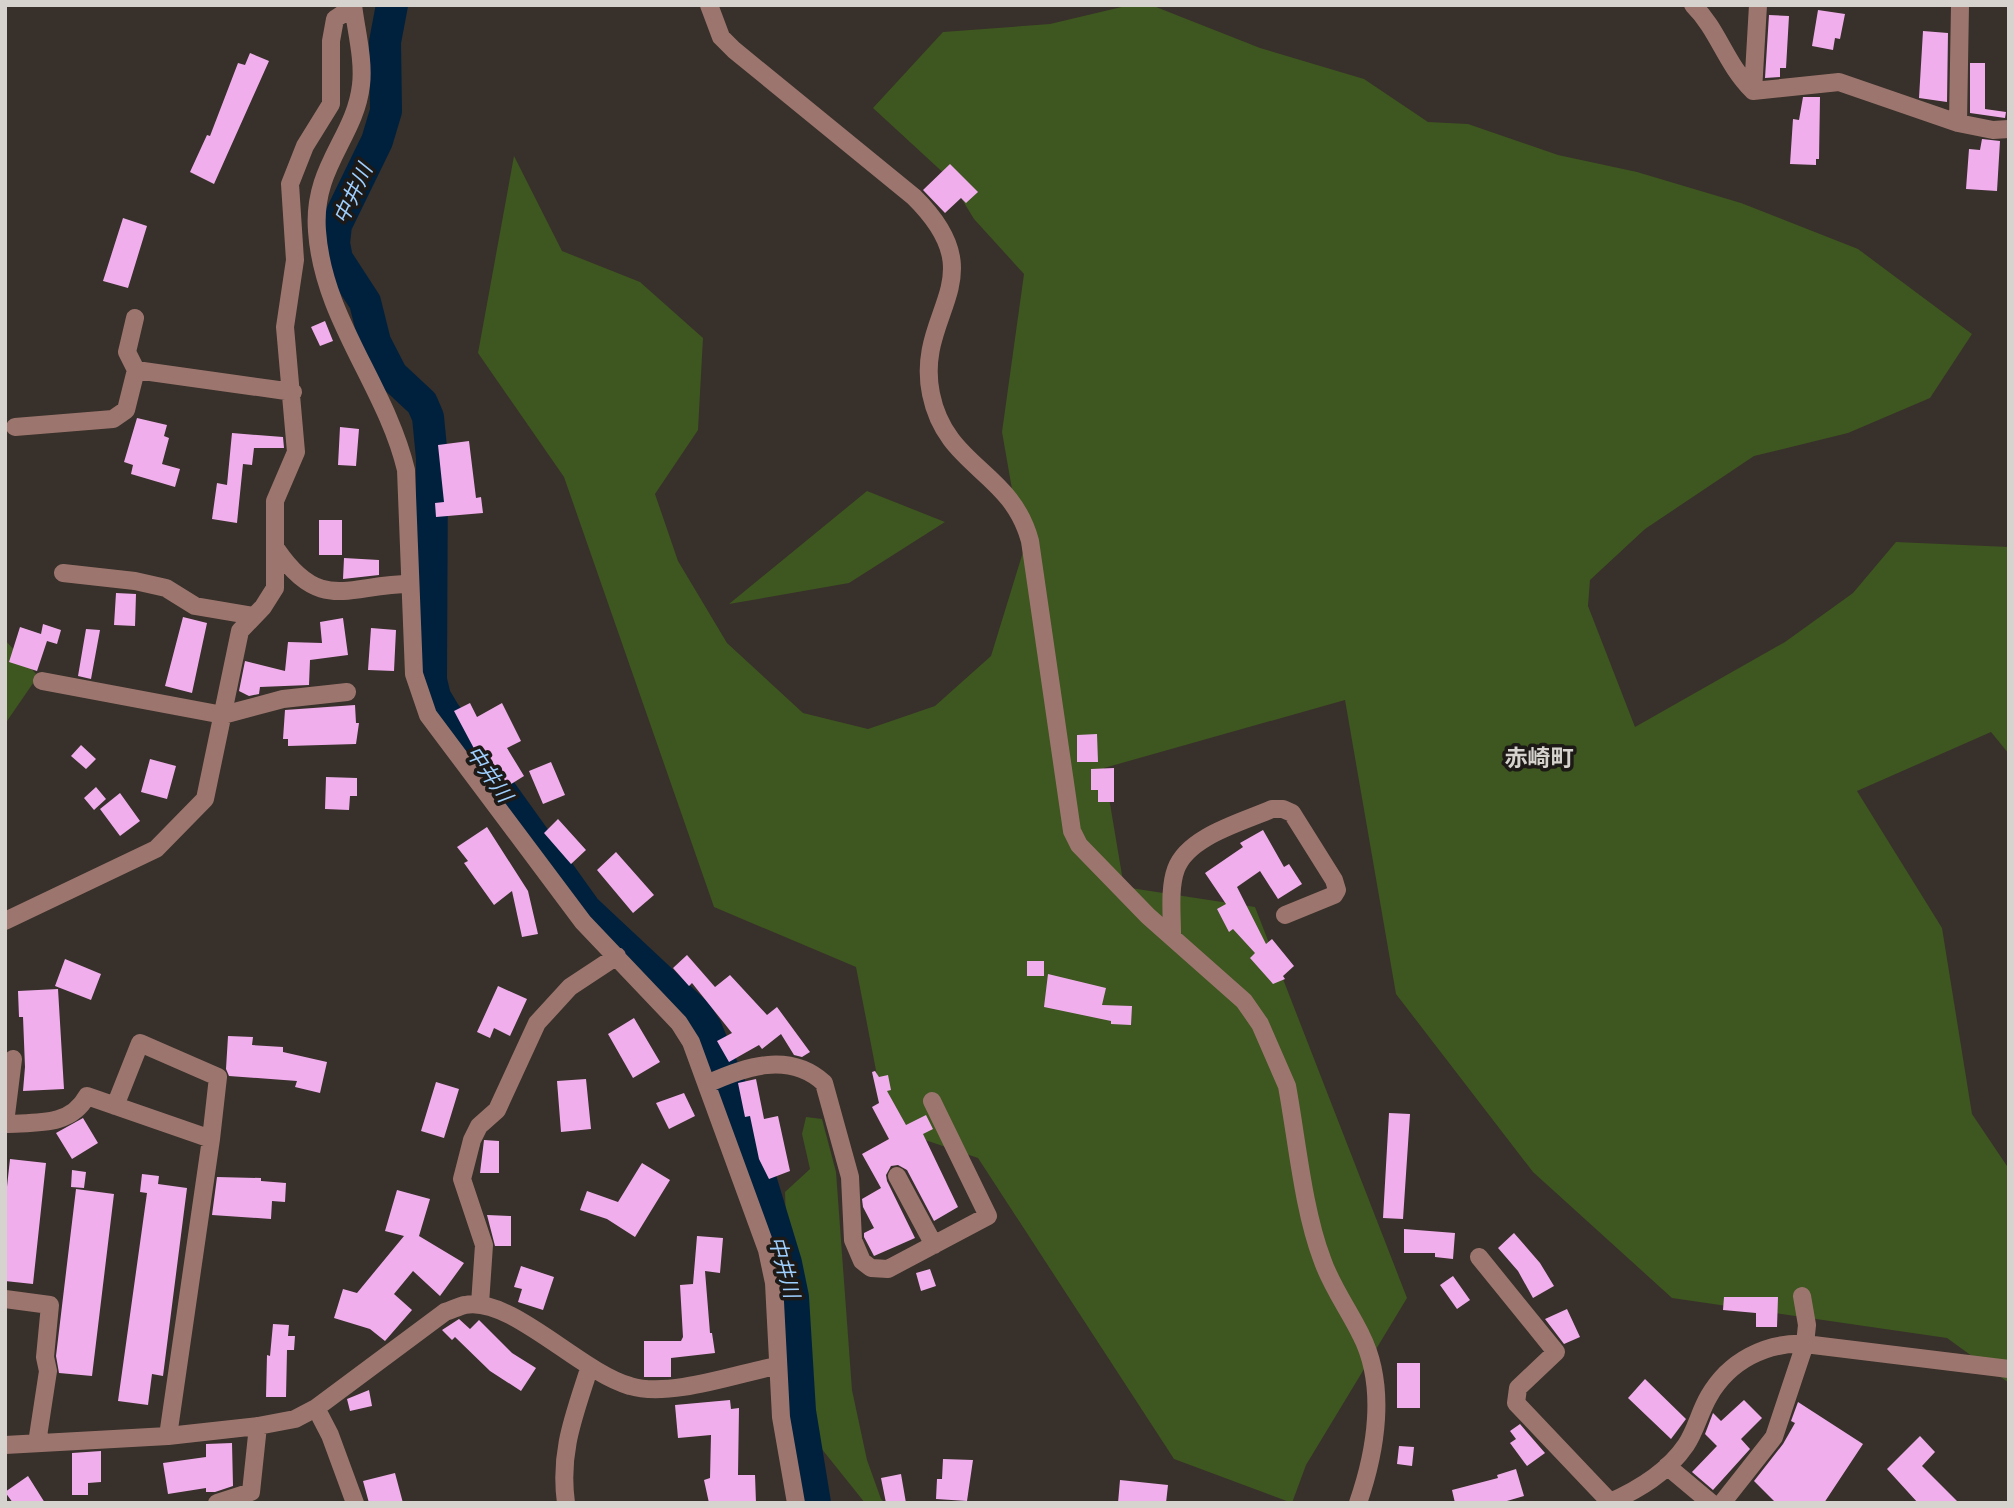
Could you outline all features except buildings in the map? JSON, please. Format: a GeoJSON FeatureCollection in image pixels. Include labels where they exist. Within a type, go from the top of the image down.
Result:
{"type":"FeatureCollection","features":[{"type":"Feature","properties":{"kind":"street"},"geometry":{"type":"LineString","coordinates":[[709,5],[721,37],[734,50],[914,197],[933,215],[948,240],[951,290],[928,362],[931,393],[940,425],[957,450],[1006,492],[1023,517],[1030,541],[1072,831],[1094,860],[1148,915],[1244,1002],[1261,1024],[1287,1086],[1322,1259],[1363,1338],[1372,1366],[1376,1430],[1371,1464],[1358,1503]]}},
{"type":"Feature","properties":{"kind":"street"},"geometry":{"type":"LineString","coordinates":[[1693,5],[1705,17],[1734,73],[1752,91]]}},
{"type":"Feature","properties":{"kind":"street"},"geometry":{"type":"LineString","coordinates":[[1752,91],[1758,5]]}},
{"type":"Feature","properties":{"kind":"street"},"geometry":{"type":"LineString","coordinates":[[1958,123],[1960,5]]}},
{"type":"Feature","properties":{"kind":"street"},"geometry":{"type":"LineString","coordinates":[[5,921],[156,849],[205,799],[240,631],[275,588],[275,500],[296,452],[293,392],[285,327],[295,260],[290,184],[305,146],[331,104],[331,41],[335,19],[353,6]]}},
{"type":"Feature","properties":{"kind":"street"},"geometry":{"type":"LineString","coordinates":[[353,6],[361,85],[356,106],[321,182],[317,205],[317,232],[330,299],[400,447],[406,470],[414,674],[428,715],[583,922],[679,1023],[710,1083],[767,1250],[775,1294],[776,1366],[781,1417],[796,1503]]}},
{"type":"Feature","properties":{"kind":"street"},"geometry":{"type":"LineString","coordinates":[[1752,91],[1839,82],[1958,123],[1993,130],[2009,129]]}},
{"type":"Feature","properties":{"kind":"street"},"geometry":{"type":"LineString","coordinates":[[15,427],[113,419],[126,410],[136,370],[127,352],[135,318]]}},
{"type":"Feature","properties":{"kind":"street"},"geometry":{"type":"LineString","coordinates":[[136,370],[293,392]]}},
{"type":"Feature","properties":{"kind":"street"},"geometry":{"type":"LineString","coordinates":[[276,550],[299,578],[333,591],[344,593],[386,584],[410,584]]}},
{"type":"Feature","properties":{"kind":"street"},"geometry":{"type":"LineString","coordinates":[[63,573],[135,581],[166,588],[195,606],[254,616]]}},
{"type":"Feature","properties":{"kind":"street"},"geometry":{"type":"LineString","coordinates":[[43,681],[223,715],[283,699],[347,692]]}},
{"type":"Feature","properties":{"kind":"street"},"geometry":{"type":"LineString","coordinates":[[1172,935],[1173,884],[1182,857],[1199,842],[1272,809],[1283,809],[1292,813],[1334,880],[1337,890],[1334,895],[1285,915]]}},
{"type":"Feature","properties":{"kind":"street"},"geometry":{"type":"LineString","coordinates":[[480,1304],[484,1245],[461,1179],[472,1140],[480,1126],[497,1111],[537,1023],[570,987],[617,956]]}},
{"type":"Feature","properties":{"kind":"street"},"geometry":{"type":"LineString","coordinates":[[115,1106],[140,1044],[185,1060],[218,1077],[168,1436]]}},
{"type":"Feature","properties":{"kind":"street"},"geometry":{"type":"LineString","coordinates":[[13,1059],[5,1124],[65,1119],[80,1108],[87,1096],[211,1139]]}},
{"type":"Feature","properties":{"kind":"street"},"geometry":{"type":"LineString","coordinates":[[710,1083],[736,1071],[765,1063],[807,1072],[824,1083],[850,1177],[853,1240],[862,1261],[871,1268],[888,1269],[988,1216],[932,1101]]}},
{"type":"Feature","properties":{"kind":"street"},"geometry":{"type":"LineString","coordinates":[[897,1176],[934,1245]]}},
{"type":"Feature","properties":{"kind":"street"},"geometry":{"type":"LineString","coordinates":[[1479,1257],[1556,1352],[1518,1388],[1516,1403],[1612,1502],[1646,1484],[1667,1466],[1686,1444],[1710,1394],[1727,1374],[1747,1357],[1765,1348],[1787,1343],[1805,1344],[2009,1369]]}},
{"type":"Feature","properties":{"kind":"street"},"geometry":{"type":"LineString","coordinates":[[1722,1503],[1774,1437],[1805,1344],[1807,1325],[1802,1296]]}},
{"type":"Feature","properties":{"kind":"street"},"geometry":{"type":"LineString","coordinates":[[5,1298],[50,1305],[45,1357],[48,1371],[37,1443]]}},
{"type":"Feature","properties":{"kind":"street"},"geometry":{"type":"LineString","coordinates":[[5,1445],[168,1436],[295,1419],[316,1408],[446,1312],[465,1305],[480,1304],[501,1309],[589,1369],[629,1386],[650,1391],[776,1366]]}},
{"type":"Feature","properties":{"kind":"street"},"geometry":{"type":"LineString","coordinates":[[566,1503],[562,1477],[564,1450],[589,1369]]}},
{"type":"Feature","properties":{"kind":"street"},"geometry":{"type":"LineString","coordinates":[[316,1408],[330,1435],[355,1503]]}},
{"type":"Feature","properties":{"kind":"street"},"geometry":{"type":"LineString","coordinates":[[217,1503],[252,1497],[258,1426]]}},
{"type":"Feature","properties":{"kind":"street"},"geometry":{"type":"LineString","coordinates":[[1667,1466],[1711,1503]]}},
{"type":"Feature","properties":{"kind":"green space"},"geometry":{"type":"Polygon","coordinates":[[[1130,5],[1151,5],[1260,48],[1364,79],[1428,122],[1468,124],[1558,155],[1637,172],[1741,203],[1858,249],[1972,334],[1930,398],[1848,433],[1754,456],[1645,529],[1590,580],[1588,606],[1635,727],[1785,642],[1853,593],[1896,542],[2009,547],[2009,754],[1991,732],[1857,791],[1942,928],[1972,1114],[2009,1169],[2009,1383],[1947,1338],[1672,1298],[1533,1172],[1396,994],[1345,700],[1104,768],[1124,887],[1255,907],[1407,1298],[1306,1465],[1292,1503],[1174,1459],[978,1158],[887,1127],[856,967],[714,907],[564,477],[478,353],[514,156],[562,251],[640,282],[703,338],[698,430],[655,494],[678,561],[727,643],[803,713],[868,729],[935,706],[991,656],[1023,552],[1002,432],[1024,274],[974,219],[949,178],[873,108],[943,32],[1050,24],[1130,5]]]}},
{"type":"Feature","properties":{"kind":"green space"},"geometry":{"type":"Polygon","coordinates":[[[867,491],[945,522],[849,583],[729,604],[867,491]]]}},
{"type":"Feature","properties":{"kind":"green space"},"geometry":{"type":"Polygon","coordinates":[[[5,640],[38,676],[5,724],[5,640]]]}},
{"type":"Feature","properties":{"kind":"green space"},"geometry":{"type":"Polygon","coordinates":[[[806,1117],[822,1119],[836,1172],[852,1390],[867,1460],[881,1499],[885,1503],[865,1503],[813,1438],[799,1308],[797,1258],[786,1222],[785,1192],[810,1169],[802,1134],[806,1117]]]}},
{"type":"Feature","properties":{"kind":"waterway","name":"中井川"},"geometry":{"type":"LineString","coordinates":[[392,5],[385,42],[386,111],[377,141],[336,225],[334,243],[337,259],[365,302],[375,342],[392,375],[422,403],[428,417],[432,458],[431,680],[435,697],[586,910],[696,1013],[706,1028],[738,1105],[786,1263],[793,1297],[800,1411],[815,1503]]}},
{"type":"Feature","properties":{"kind":"district","name":"赤崎町"},"geometry":{"type":"Point","coordinates":[1539,758]}}]}
